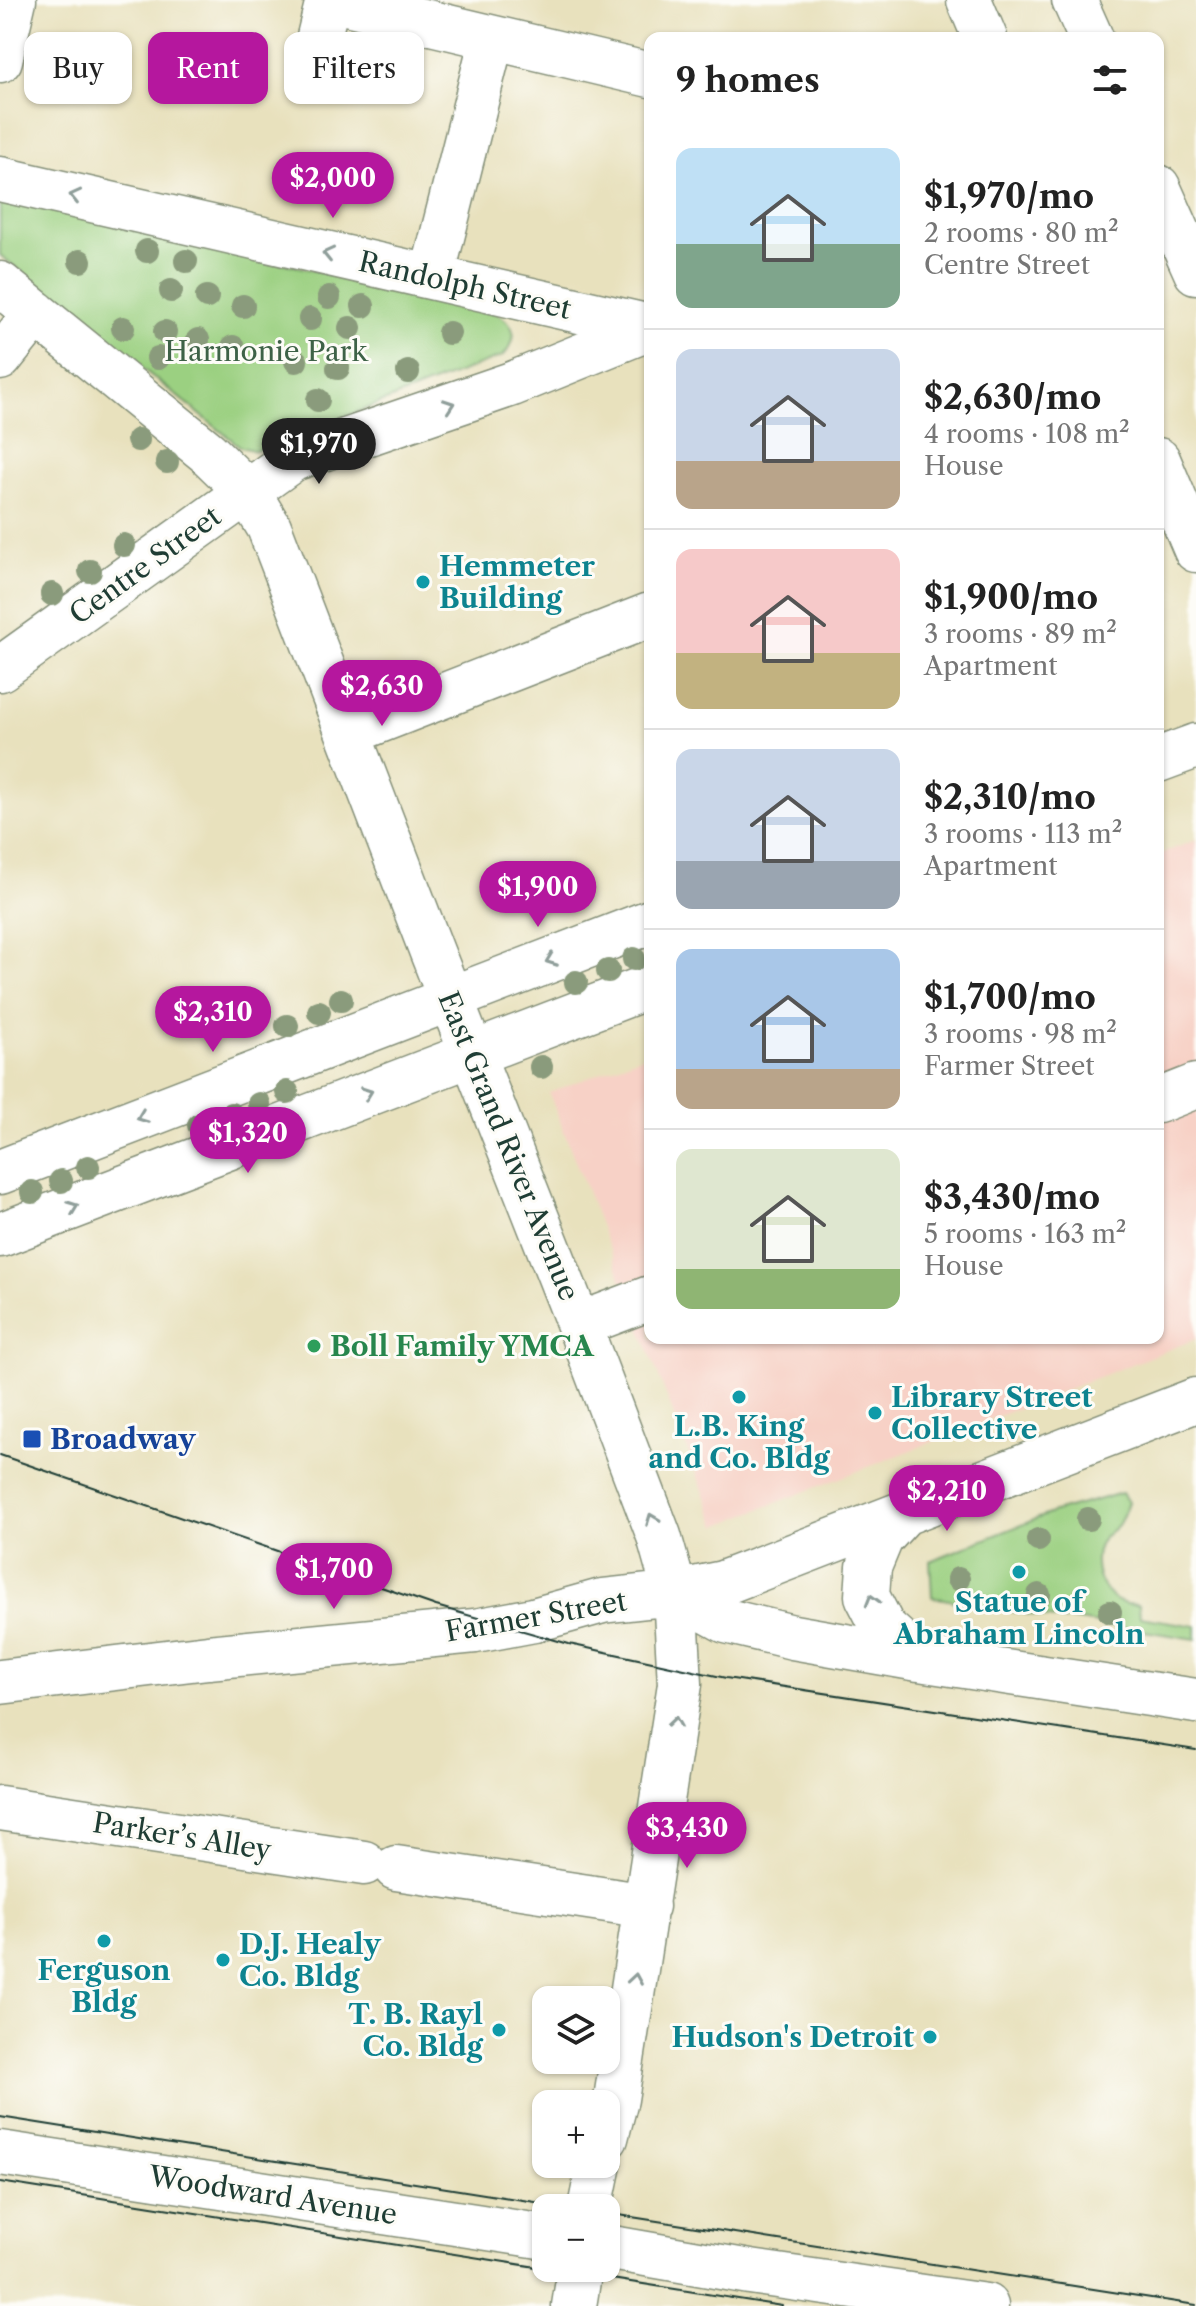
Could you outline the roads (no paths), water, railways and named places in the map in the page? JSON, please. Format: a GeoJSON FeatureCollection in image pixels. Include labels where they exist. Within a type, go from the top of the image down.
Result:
{"type":"FeatureCollection","features":[{"type":"Feature","properties":{"kind":"street"},"geometry":{"type":"LineString","coordinates":[[0,60],[14,0]]}},
{"type":"Feature","properties":{"kind":"street"},"geometry":{"type":"LineString","coordinates":[[320,32],[328,0]]}},
{"type":"Feature","properties":{"kind":"street"},"geometry":{"type":"LineString","coordinates":[[334,0],[644,74]]}},
{"type":"Feature","properties":{"kind":"street"},"geometry":{"type":"LineString","coordinates":[[969,0],[982,32]]}},
{"type":"Feature","properties":{"kind":"street"},"geometry":{"type":"LineString","coordinates":[[1074,0],[1088,32]]}},
{"type":"Feature","properties":{"kind":"street"},"geometry":{"type":"LineString","coordinates":[[432,277],[492,38]]}},
{"type":"Feature","properties":{"kind":"street","name":"Randolph Street"},"geometry":{"type":"LineString","coordinates":[[0,179],[644,326]]}},
{"type":"Feature","properties":{"kind":"street"},"geometry":{"type":"LineString","coordinates":[[1173,198],[1196,272]]}},
{"type":"Feature","properties":{"kind":"street","name":"East Grand River Avenue"},"geometry":{"type":"LineString","coordinates":[[0,284],[207,452],[247,491],[269,527],[659,1536],[675,1593],[680,1684],[617,2090]]}},
{"type":"Feature","properties":{"kind":"street"},"geometry":{"type":"LineString","coordinates":[[0,358],[36,313]]}},
{"type":"Feature","properties":{"kind":"street","name":"Centre Street"},"geometry":{"type":"LineString","coordinates":[[0,669],[293,459],[512,384],[644,329]]}},
{"type":"Feature","properties":{"kind":"street"},"geometry":{"type":"LineString","coordinates":[[1164,474],[1196,550]]}},
{"type":"Feature","properties":{"kind":"street"},"geometry":{"type":"LineString","coordinates":[[348,733],[644,617]]}},
{"type":"Feature","properties":{"kind":"street"},"geometry":{"type":"LineString","coordinates":[[1164,758],[1196,746]]}},
{"type":"Feature","properties":{"kind":"street"},"geometry":{"type":"LineString","coordinates":[[0,1172],[644,924]]}},
{"type":"Feature","properties":{"kind":"street"},"geometry":{"type":"LineString","coordinates":[[0,1235],[644,988]]}},
{"type":"Feature","properties":{"kind":"street"},"geometry":{"type":"LineString","coordinates":[[1164,1099],[1196,1086]]}},
{"type":"Feature","properties":{"kind":"street"},"geometry":{"type":"LineString","coordinates":[[579,1325],[644,1300]]}},
{"type":"Feature","properties":{"kind":"street","name":"Farmer Street"},"geometry":{"type":"LineString","coordinates":[[0,1682],[208,1657],[475,1631],[534,1620],[602,1601],[675,1593],[723,1583],[1196,1400]]}},
{"type":"Feature","properties":{"kind":"street"},"geometry":{"type":"LineString","coordinates":[[903,1514],[881,1538],[869,1567],[867,1596],[883,1627],[919,1659]]}},
{"type":"Feature","properties":{"kind":"street"},"geometry":{"type":"LineString","coordinates":[[675,1593],[726,1621],[793,1637],[1196,1701]]}},
{"type":"Feature","properties":{"kind":"street","name":"Parker’s Alley"},"geometry":{"type":"LineString","coordinates":[[0,1808],[647,1906]]}},
{"type":"Feature","properties":{"kind":"street","name":"Woodward Avenue"},"geometry":{"type":"LineString","coordinates":[[0,2153],[532,2235]]}},
{"type":"Feature","properties":{"kind":"street"},"geometry":{"type":"LineString","coordinates":[[620,2249],[750,2272],[986,2306]]}},
{"type":"Feature","properties":{"kind":"street"},"geometry":{"type":"LineString","coordinates":[[574,2306],[578,2282]]}},
{"type":"Feature","properties":{"kind":"tram line"},"geometry":{"type":"LineString","coordinates":[[0,1455],[436,1606],[569,1644],[726,1678],[1196,1750]]}},
{"type":"Feature","properties":{"kind":"tram line"},"geometry":{"type":"LineString","coordinates":[[0,2117],[532,2201]]}},
{"type":"Feature","properties":{"kind":"tram line"},"geometry":{"type":"LineString","coordinates":[[0,2182],[782,2306]]}},
{"type":"Feature","properties":{"kind":"tram line"},"geometry":{"type":"LineString","coordinates":[[620,2215],[1196,2305]]}},
{"type":"Feature","properties":{"kind":"place","name":"Hemmeter Building"},"geometry":{"type":"Point","coordinates":[423,582]}},
{"type":"Feature","properties":{"kind":"place","name":"Boll Family YMCA"},"geometry":{"type":"Point","coordinates":[314,1346]}},
{"type":"Feature","properties":{"kind":"place","name":"L.B. King and Co. Bldg"},"geometry":{"type":"Point","coordinates":[739,1397]}},
{"type":"Feature","properties":{"kind":"place","name":"Library Street Collective"},"geometry":{"type":"Point","coordinates":[875,1413]}},
{"type":"Feature","properties":{"kind":"place","name":"Broadway"},"geometry":{"type":"Point","coordinates":[32,1439]}},
{"type":"Feature","properties":{"kind":"place","name":"Statue of Abraham Lincoln"},"geometry":{"type":"Point","coordinates":[1019,1572]}},
{"type":"Feature","properties":{"kind":"place","name":"Ferguson Bldg"},"geometry":{"type":"Point","coordinates":[104,1941]}},
{"type":"Feature","properties":{"kind":"place","name":"D.J. Healy Co. Bldg"},"geometry":{"type":"Point","coordinates":[223,1960]}},
{"type":"Feature","properties":{"kind":"place","name":"T. B. Rayl Co. Bldg"},"geometry":{"type":"Point","coordinates":[499,2030]}},
{"type":"Feature","properties":{"kind":"place","name":"Hudson's Detroit"},"geometry":{"type":"Point","coordinates":[930,2037]}},
{"type":"Feature","properties":{"kind":"park label","name":"Harmonie Park"},"geometry":{"type":"Point","coordinates":[266,351]}}]}
